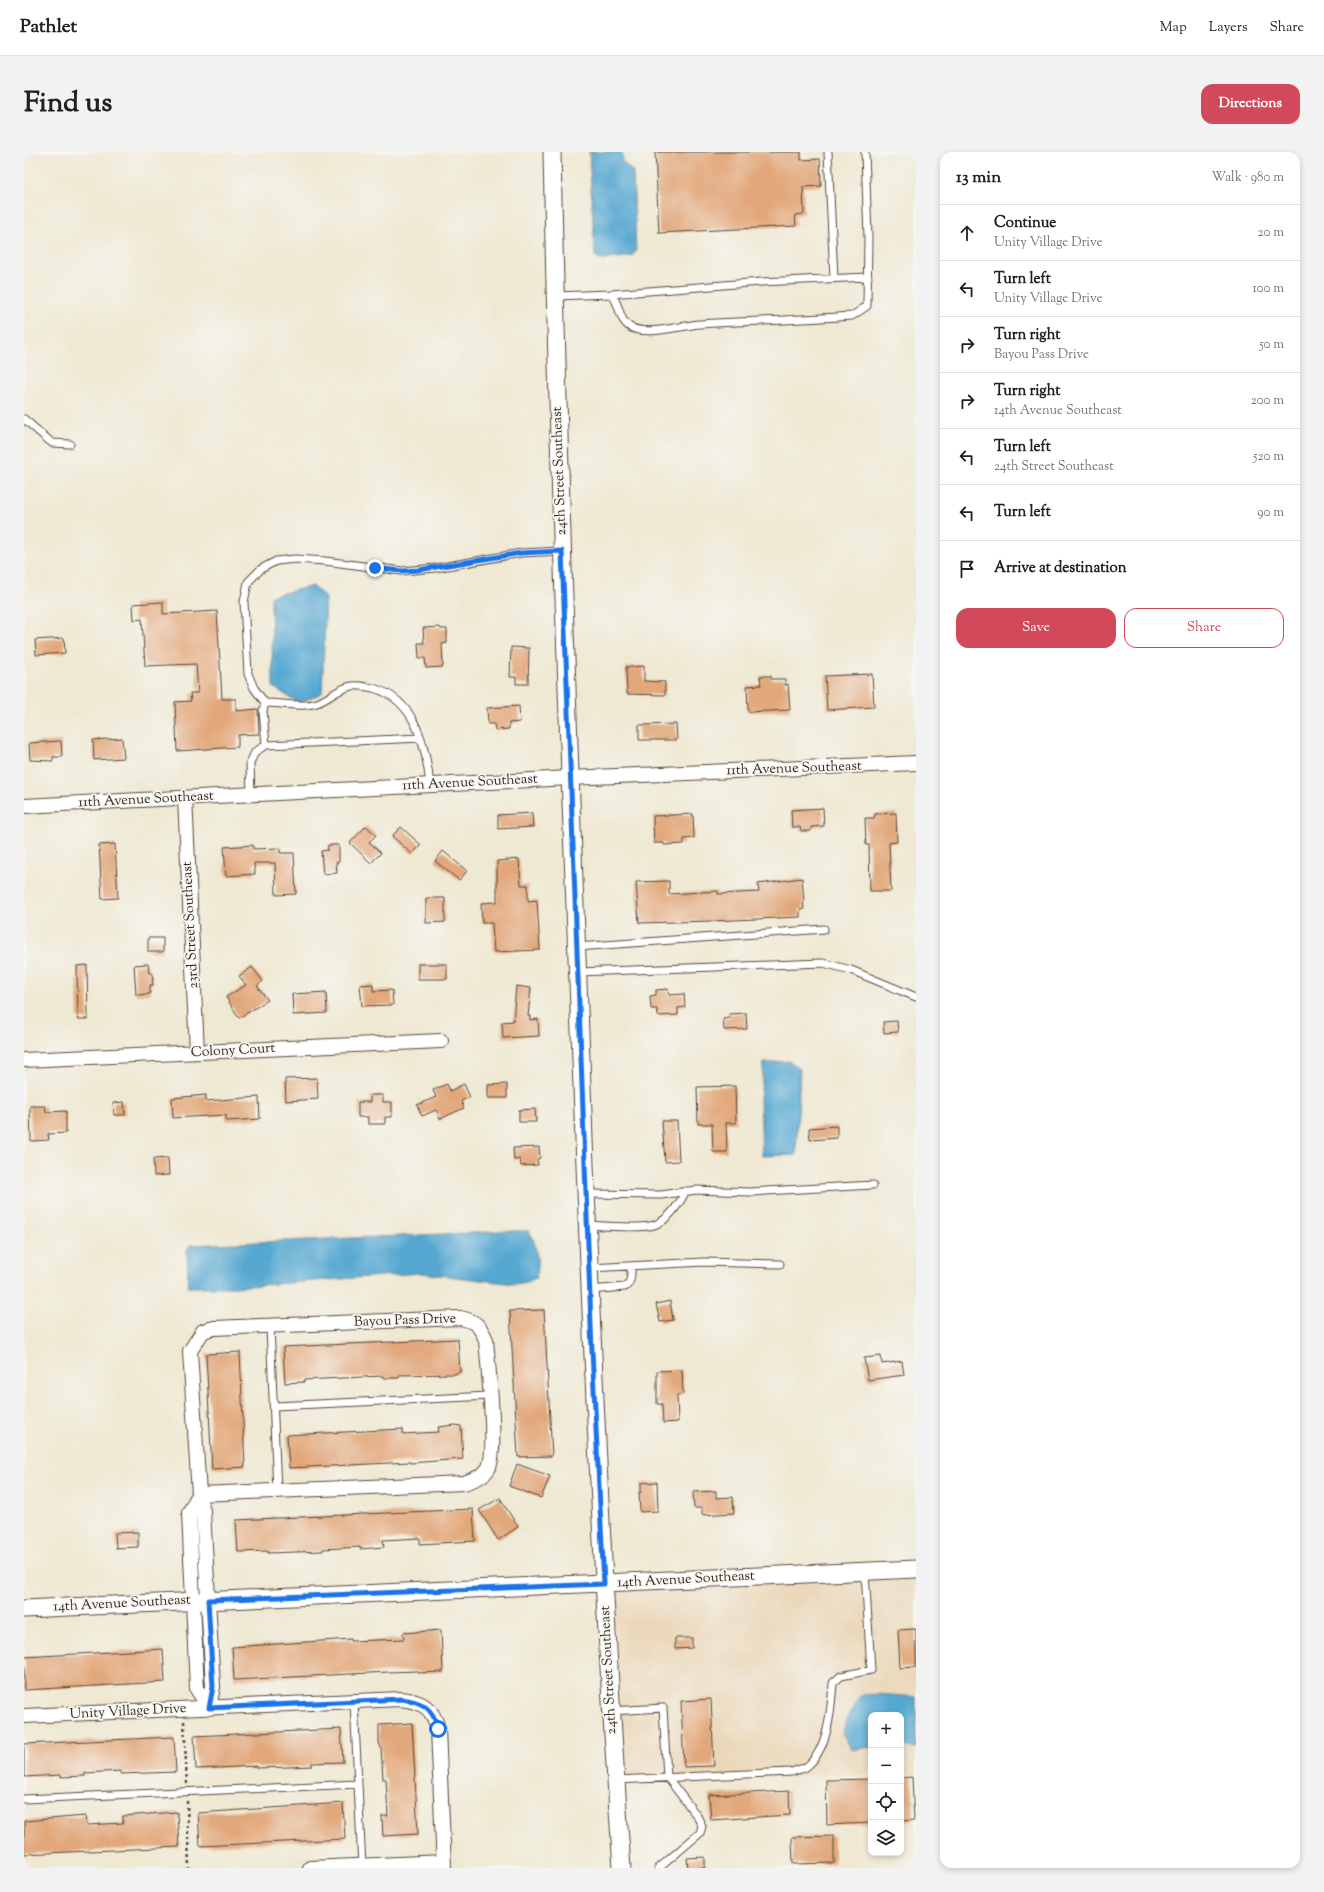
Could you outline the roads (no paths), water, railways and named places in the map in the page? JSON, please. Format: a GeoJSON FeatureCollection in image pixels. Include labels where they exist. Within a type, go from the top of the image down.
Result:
{"type":"FeatureCollection","features":[{"type":"Feature","properties":{"kind":"street","name":"24th Street Southeast"},"geometry":{"type":"LineString","coordinates":[[552,152],[562,551],[587,1226],[610,1711],[622,1868]]}},
{"type":"Feature","properties":{"kind":"street","name":"11th Avenue Southeast"},"geometry":{"type":"LineString","coordinates":[[24,806],[570,778],[916,763]]}},
{"type":"Feature","properties":{"kind":"street","name":"23rd Street Southeast"},"geometry":{"type":"LineString","coordinates":[[186,798],[197,1052]]}},
{"type":"Feature","properties":{"kind":"street","name":"Colony Court"},"geometry":{"type":"LineString","coordinates":[[24,1060],[441,1041]]}},
{"type":"Feature","properties":{"kind":"street","name":"Bayou Pass Drive"},"geometry":{"type":"LineString","coordinates":[[200,1494],[464,1483],[477,1479],[488,1470],[493,1443],[486,1340],[481,1328],[470,1320],[460,1318],[214,1328],[203,1331],[190,1351],[200,1494],[203,1512],[201,1601],[213,1687],[209,1708]]}},
{"type":"Feature","properties":{"kind":"street","name":"14th Avenue Southeast"},"geometry":{"type":"LineString","coordinates":[[24,1609],[916,1569]]}},
{"type":"Feature","properties":{"kind":"street","name":"Unity Village Drive"},"geometry":{"type":"LineString","coordinates":[[24,1716],[416,1700],[435,1717],[438,1729],[444,1865]]}},
{"type":"Feature","properties":{"kind":"street"},"geometry":{"type":"LineString","coordinates":[[310,1868],[444,1865]]}},
{"type":"Feature","properties":{"kind":"lane"},"geometry":{"type":"LineString","coordinates":[[828,152],[834,278]]}},
{"type":"Feature","properties":{"kind":"lane"},"geometry":{"type":"LineString","coordinates":[[611,294],[615,298],[625,323],[630,328],[654,330],[697,324],[852,316],[861,311],[867,306],[868,277],[865,152]]}},
{"type":"Feature","properties":{"kind":"lane"},"geometry":{"type":"LineString","coordinates":[[555,296],[611,294],[834,278],[868,277]]}},
{"type":"Feature","properties":{"kind":"lane"},"geometry":{"type":"LineString","coordinates":[[24,419],[52,443],[70,444]]}},
{"type":"Feature","properties":{"kind":"lane"},"geometry":{"type":"LineString","coordinates":[[265,703],[254,688],[248,674],[244,602],[248,582],[261,569],[276,561],[294,559],[325,561],[402,571],[436,568],[521,553],[562,551]]}},
{"type":"Feature","properties":{"kind":"lane"},"geometry":{"type":"LineString","coordinates":[[265,703],[315,704],[335,692],[350,686],[367,687],[384,691],[405,707],[418,727],[428,762],[430,785]]}},
{"type":"Feature","properties":{"kind":"lane"},"geometry":{"type":"LineString","coordinates":[[265,703],[263,711],[266,745]]}},
{"type":"Feature","properties":{"kind":"lane"},"geometry":{"type":"LineString","coordinates":[[251,795],[250,763],[255,752],[266,745],[421,738]]}},
{"type":"Feature","properties":{"kind":"lane"},"geometry":{"type":"LineString","coordinates":[[576,947],[824,929]]}},
{"type":"Feature","properties":{"kind":"lane"},"geometry":{"type":"LineString","coordinates":[[577,972],[823,962],[851,970],[879,983],[916,997]]}},
{"type":"Feature","properties":{"kind":"lane"},"geometry":{"type":"LineString","coordinates":[[586,1194],[661,1195],[686,1191],[720,1190],[750,1192],[873,1184]]}},
{"type":"Feature","properties":{"kind":"lane"},"geometry":{"type":"LineString","coordinates":[[587,1226],[654,1225],[666,1217],[682,1201],[686,1191]]}},
{"type":"Feature","properties":{"kind":"lane"},"geometry":{"type":"LineString","coordinates":[[589,1268],[704,1262],[780,1264]]}},
{"type":"Feature","properties":{"kind":"lane"},"geometry":{"type":"LineString","coordinates":[[590,1290],[624,1288],[629,1284],[631,1279],[631,1266]]}},
{"type":"Feature","properties":{"kind":"lane"},"geometry":{"type":"LineString","coordinates":[[270,1326],[277,1491]]}},
{"type":"Feature","properties":{"kind":"lane"},"geometry":{"type":"LineString","coordinates":[[274,1406],[490,1396]]}},
{"type":"Feature","properties":{"kind":"lane"},"geometry":{"type":"LineString","coordinates":[[616,1780],[792,1772],[806,1767],[822,1744],[829,1721],[833,1683],[841,1676],[870,1670],[865,1572]]}},
{"type":"Feature","properties":{"kind":"lane"},"geometry":{"type":"LineString","coordinates":[[354,1702],[362,1867]]}},
{"type":"Feature","properties":{"kind":"lane"},"geometry":{"type":"LineString","coordinates":[[610,1711],[663,1708],[667,1777],[697,1816],[702,1826],[700,1833],[659,1868]]}},
{"type":"Feature","properties":{"kind":"lane"},"geometry":{"type":"LineString","coordinates":[[24,1799],[358,1784]]}},
{"type":"Feature","properties":{"kind":"water"},"geometry":{"type":"Polygon","coordinates":[[[589,152],[622,152],[623,162],[633,172],[636,251],[632,256],[602,260],[595,256],[589,152]]]}},
{"type":"Feature","properties":{"kind":"water"},"geometry":{"type":"Polygon","coordinates":[[[313,586],[326,598],[322,693],[299,703],[273,687],[271,596],[313,586]]]}},
{"type":"Feature","properties":{"kind":"water"},"geometry":{"type":"Polygon","coordinates":[[[790,1061],[800,1069],[796,1155],[762,1156],[760,1099],[764,1063],[790,1061]]]}},
{"type":"Feature","properties":{"kind":"water"},"geometry":{"type":"Polygon","coordinates":[[[529,1231],[536,1247],[536,1278],[527,1282],[515,1284],[421,1273],[235,1287],[188,1287],[187,1250],[190,1245],[529,1231]]]}},
{"type":"Feature","properties":{"kind":"water"},"geometry":{"type":"Polygon","coordinates":[[[880,1694],[916,1697],[916,1748],[904,1746],[904,1712],[868,1712],[868,1747],[852,1750],[842,1734],[851,1711],[861,1695],[880,1694]]]}}]}
